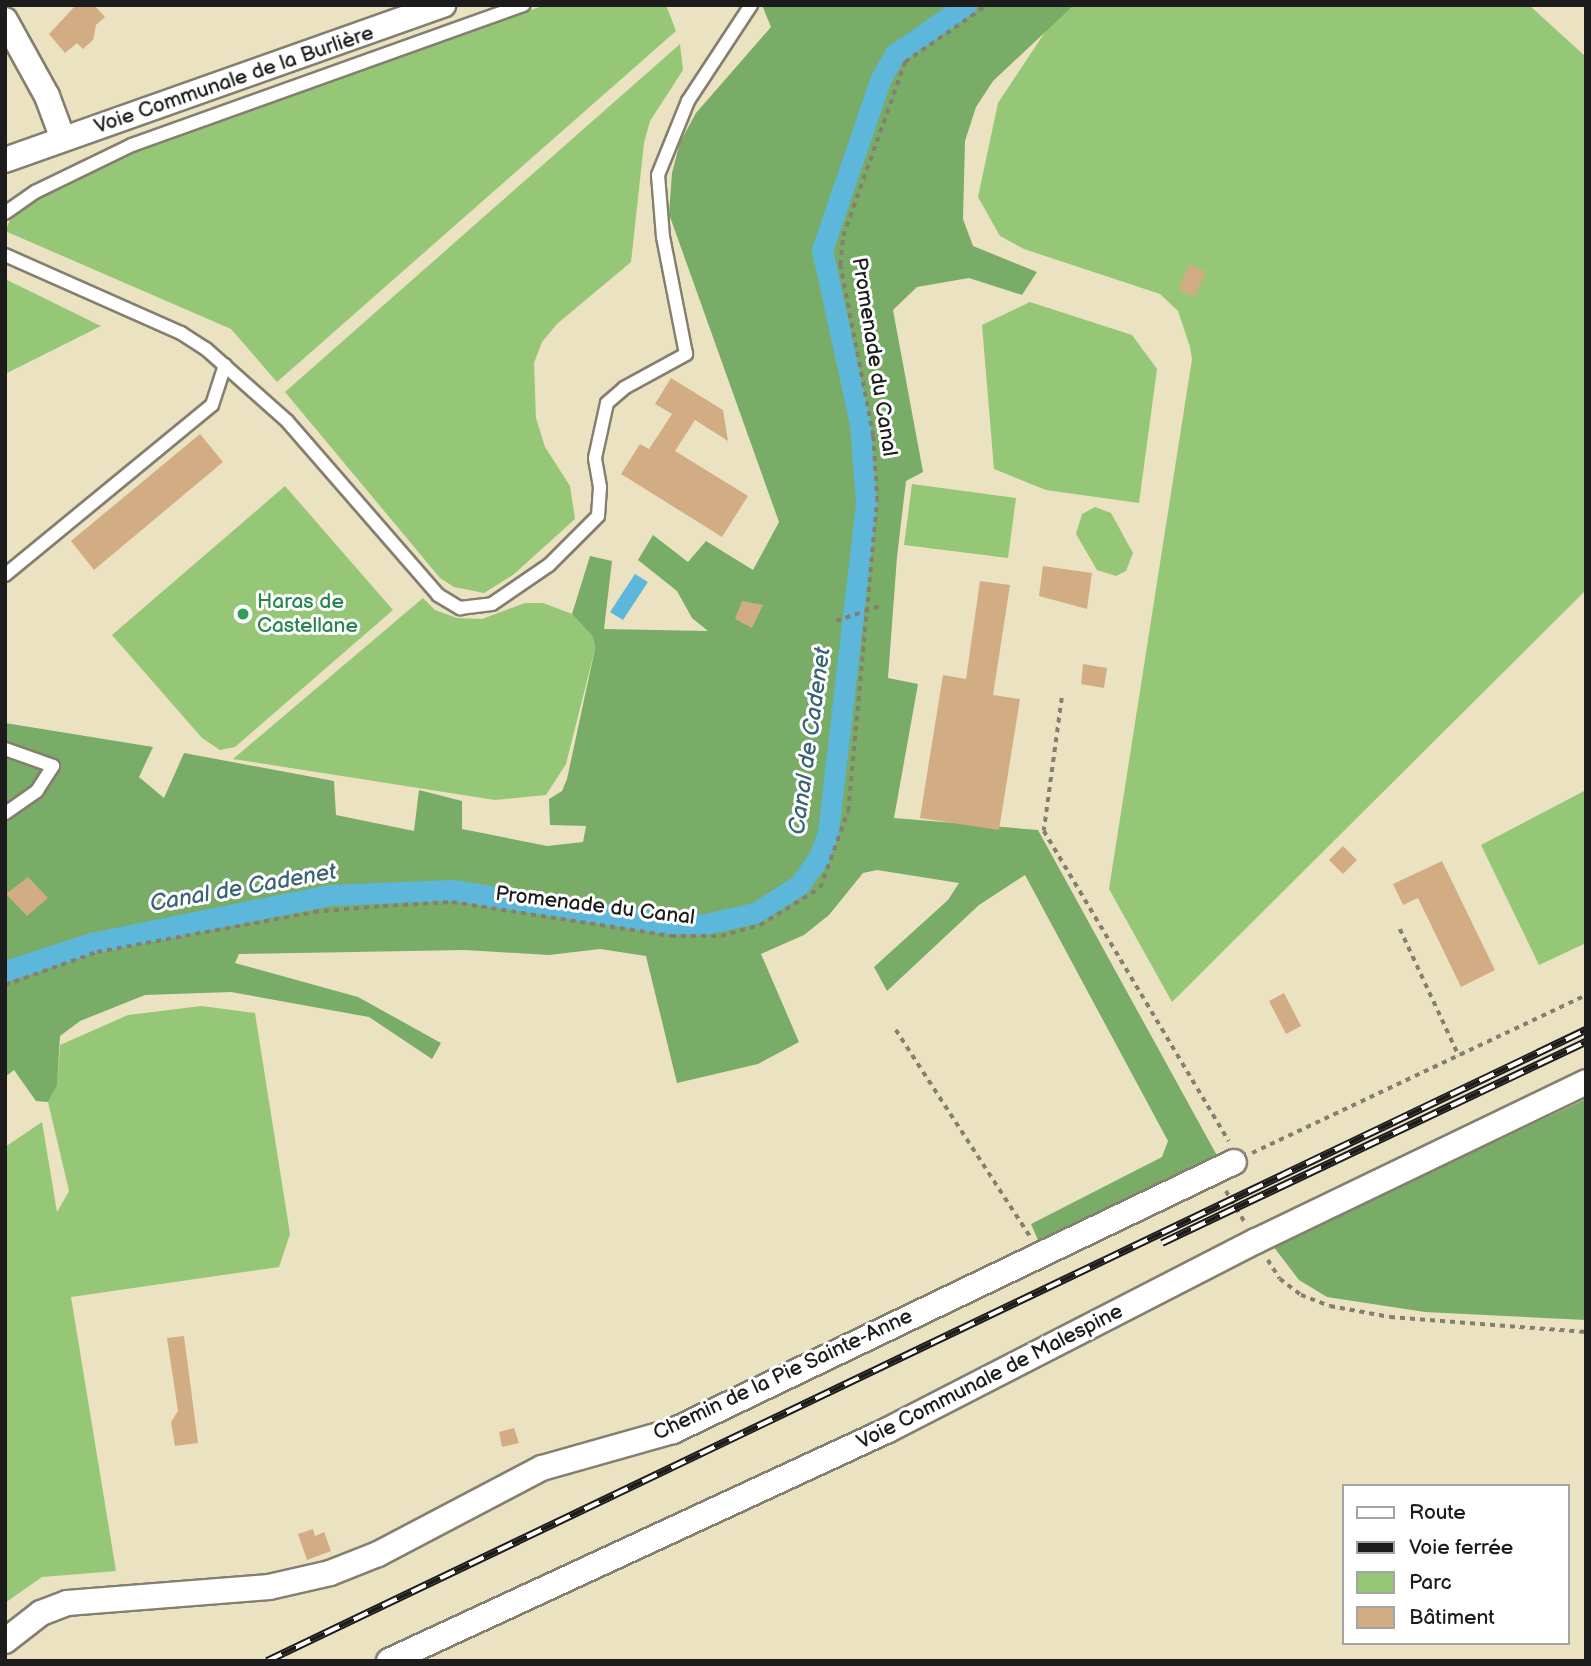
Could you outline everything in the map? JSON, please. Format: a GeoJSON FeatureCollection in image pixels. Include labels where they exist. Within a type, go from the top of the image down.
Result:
{"type":"FeatureCollection","features":[{"type":"Feature","properties":{"kind":"street","name":"Voie Communale de la Burlière"},"geometry":{"type":"LineString","coordinates":[[5,160],[443,5]]}},
{"type":"Feature","properties":{"kind":"street"},"geometry":{"type":"LineString","coordinates":[[5,20],[47,96],[63,139]]}},
{"type":"Feature","properties":{"kind":"street","name":"Voie Communale de Malespine"},"geometry":{"type":"LineString","coordinates":[[389,1661],[888,1430],[1256,1241],[1586,1082]]}},
{"type":"Feature","properties":{"kind":"street","name":"Chemin de la Pie Sainte-Anne"},"geometry":{"type":"LineString","coordinates":[[5,1641],[41,1613],[67,1603],[270,1587],[330,1573],[378,1555],[542,1468],[673,1431],[1234,1162]]}},
{"type":"Feature","properties":{"kind":"lane"},"geometry":{"type":"LineString","coordinates":[[5,213],[35,192],[132,145],[524,5]]}},
{"type":"Feature","properties":{"kind":"lane"},"geometry":{"type":"LineString","coordinates":[[5,255],[181,333],[225,365],[287,421],[438,595],[460,608],[474,609],[523,585],[598,516],[600,487],[595,458],[607,403],[624,388],[686,354],[663,237],[658,175],[688,101],[751,5]]}},
{"type":"Feature","properties":{"kind":"lane"},"geometry":{"type":"LineString","coordinates":[[5,575],[212,405],[225,365]]}},
{"type":"Feature","properties":{"kind":"lane"},"geometry":{"type":"LineString","coordinates":[[5,750],[53,766],[37,790],[5,813]]}},
{"type":"Feature","properties":{"kind":"path","name":"Promenade du Canal"},"geometry":{"type":"LineString","coordinates":[[5,985],[97,952],[314,912],[452,902],[671,936],[721,936],[760,925],[820,888],[838,848],[848,811],[877,501],[873,436],[840,265],[843,236],[894,83],[905,62],[987,5]]}},
{"type":"Feature","properties":{"kind":"path"},"geometry":{"type":"LineString","coordinates":[[836,621],[880,606]]}},
{"type":"Feature","properties":{"kind":"path"},"geometry":{"type":"LineString","coordinates":[[1062,698],[1044,831],[1228,1139],[1234,1162],[1224,1187],[1280,1279],[1301,1296],[1330,1306],[1390,1317],[1586,1332]]}},
{"type":"Feature","properties":{"kind":"path"},"geometry":{"type":"LineString","coordinates":[[1400,929],[1459,1056]]}},
{"type":"Feature","properties":{"kind":"path"},"geometry":{"type":"LineString","coordinates":[[1234,1162],[1586,995]]}},
{"type":"Feature","properties":{"kind":"path"},"geometry":{"type":"LineString","coordinates":[[896,1030],[1022,1218],[1033,1242],[1032,1258]]}},
{"type":"Feature","properties":{"kind":"green space"},"geometry":{"type":"Polygon","coordinates":[[[545,5],[666,5],[676,31],[277,382],[231,329],[5,231],[12,216],[27,205],[132,153],[545,5]]]}},
{"type":"Feature","properties":{"kind":"green space"},"geometry":{"type":"Polygon","coordinates":[[[762,5],[1074,5],[993,81],[976,107],[965,141],[963,219],[973,246],[1037,272],[1022,295],[969,278],[917,287],[893,310],[923,472],[906,481],[897,557],[888,678],[918,684],[894,818],[1038,830],[1220,1161],[1041,1247],[1031,1224],[1162,1157],[1168,1141],[1025,875],[979,905],[887,991],[874,967],[948,900],[959,883],[877,870],[863,873],[829,915],[804,935],[761,954],[799,1042],[758,1064],[677,1083],[646,956],[600,949],[549,955],[465,950],[239,954],[235,963],[358,997],[441,1043],[432,1059],[369,1017],[231,992],[145,995],[80,1021],[60,1036],[57,1085],[48,1102],[36,1101],[14,1070],[5,1077],[5,723],[153,747],[139,777],[164,798],[184,753],[334,781],[336,815],[414,831],[419,790],[462,801],[462,829],[547,846],[583,842],[586,826],[550,825],[549,799],[562,791],[567,779],[595,649],[593,637],[572,614],[590,556],[612,561],[604,629],[708,631],[692,618],[677,591],[638,560],[653,535],[688,562],[706,541],[753,570],[779,522],[669,214],[672,173],[680,142],[696,113],[771,27],[762,5]]]}},
{"type":"Feature","properties":{"kind":"green space"},"geometry":{"type":"Polygon","coordinates":[[[1074,5],[1529,5],[1586,57],[1586,590],[1172,1002],[1109,889],[1192,359],[1190,347],[1178,311],[1160,294],[1024,249],[1000,236],[978,197],[998,103],[1047,29],[1074,5]]]}},
{"type":"Feature","properties":{"kind":"green space"},"geometry":{"type":"Polygon","coordinates":[[[680,44],[683,70],[650,121],[644,143],[631,262],[557,324],[542,342],[534,363],[536,418],[545,447],[570,486],[575,519],[513,575],[484,593],[454,587],[440,578],[285,392],[680,44]]]}},
{"type":"Feature","properties":{"kind":"green space"},"geometry":{"type":"Polygon","coordinates":[[[5,279],[101,326],[5,374],[5,279]]]}},
{"type":"Feature","properties":{"kind":"green space"},"geometry":{"type":"Polygon","coordinates":[[[1030,302],[1132,335],[1157,369],[1139,503],[1046,490],[994,469],[982,325],[1030,302]]]}},
{"type":"Feature","properties":{"kind":"green space"},"geometry":{"type":"Polygon","coordinates":[[[912,484],[1016,498],[1008,558],[904,545],[912,484]]]}},
{"type":"Feature","properties":{"kind":"green space"},"geometry":{"type":"Polygon","coordinates":[[[285,486],[393,610],[235,747],[220,750],[202,738],[112,635],[285,486]]]}},
{"type":"Feature","properties":{"kind":"green space"},"geometry":{"type":"Polygon","coordinates":[[[1095,507],[1111,513],[1133,553],[1126,571],[1116,576],[1097,570],[1076,534],[1082,514],[1095,507]]]}},
{"type":"Feature","properties":{"kind":"green space"},"geometry":{"type":"Polygon","coordinates":[[[423,598],[435,610],[457,618],[482,619],[525,603],[543,603],[572,614],[593,637],[595,649],[566,764],[546,795],[495,800],[233,759],[423,598]]]}},
{"type":"Feature","properties":{"kind":"green space"},"geometry":{"type":"Polygon","coordinates":[[[1586,790],[1586,943],[1539,965],[1481,845],[1586,790]]]}},
{"type":"Feature","properties":{"kind":"green space"},"geometry":{"type":"Polygon","coordinates":[[[201,1006],[255,1013],[290,1234],[279,1267],[71,1297],[116,1571],[42,1577],[5,1603],[5,1147],[42,1122],[57,1212],[69,1191],[48,1102],[57,1084],[60,1045],[128,1015],[201,1006]]]}},
{"type":"Feature","properties":{"kind":"green space"},"geometry":{"type":"Polygon","coordinates":[[[1586,1099],[1586,1320],[1425,1312],[1327,1297],[1299,1280],[1273,1246],[1586,1099]]]}},
{"type":"Feature","properties":{"kind":"water"},"geometry":{"type":"Polygon","coordinates":[[[635,574],[648,582],[623,620],[610,612],[635,574]]]}},
{"type":"Feature","properties":{"kind":"building"},"geometry":{"type":"Polygon","coordinates":[[[76,5],[94,5],[105,17],[96,25],[93,40],[83,49],[77,43],[65,53],[49,34],[76,5]]]}},
{"type":"Feature","properties":{"kind":"building"},"geometry":{"type":"Polygon","coordinates":[[[1190,264],[1206,272],[1194,297],[1178,289],[1190,264]]]}},
{"type":"Feature","properties":{"kind":"building"},"geometry":{"type":"Polygon","coordinates":[[[671,378],[723,410],[728,441],[695,420],[675,451],[748,496],[722,537],[621,474],[640,444],[649,449],[672,414],[655,404],[671,378]]]}},
{"type":"Feature","properties":{"kind":"building"},"geometry":{"type":"Polygon","coordinates":[[[200,434],[223,462],[94,570],[71,541],[200,434]]]}},
{"type":"Feature","properties":{"kind":"building"},"geometry":{"type":"Polygon","coordinates":[[[1043,566],[1092,573],[1087,609],[1039,596],[1043,566]]]}},
{"type":"Feature","properties":{"kind":"building"},"geometry":{"type":"Polygon","coordinates":[[[980,581],[1010,585],[993,695],[1020,699],[999,830],[920,818],[943,675],[966,679],[980,581]]]}},
{"type":"Feature","properties":{"kind":"building"},"geometry":{"type":"Polygon","coordinates":[[[742,601],[763,605],[752,628],[735,619],[742,601]]]}},
{"type":"Feature","properties":{"kind":"building"},"geometry":{"type":"Polygon","coordinates":[[[1083,664],[1107,668],[1104,688],[1081,684],[1083,664]]]}},
{"type":"Feature","properties":{"kind":"building"},"geometry":{"type":"Polygon","coordinates":[[[1343,846],[1357,860],[1343,874],[1329,860],[1343,846]]]}},
{"type":"Feature","properties":{"kind":"building"},"geometry":{"type":"Polygon","coordinates":[[[1442,861],[1495,970],[1461,987],[1418,898],[1403,905],[1393,884],[1442,861]]]}},
{"type":"Feature","properties":{"kind":"building"},"geometry":{"type":"Polygon","coordinates":[[[28,877],[48,898],[27,916],[6,894],[28,877]]]}},
{"type":"Feature","properties":{"kind":"building"},"geometry":{"type":"Polygon","coordinates":[[[1284,993],[1301,1026],[1286,1034],[1269,1001],[1284,993]]]}},
{"type":"Feature","properties":{"kind":"building"},"geometry":{"type":"Polygon","coordinates":[[[184,1336],[198,1443],[175,1446],[171,1422],[178,1411],[167,1338],[184,1336]]]}},
{"type":"Feature","properties":{"kind":"building"},"geometry":{"type":"Polygon","coordinates":[[[514,1428],[519,1443],[502,1447],[499,1432],[514,1428]]]}},
{"type":"Feature","properties":{"kind":"building"},"geometry":{"type":"Polygon","coordinates":[[[313,1529],[315,1536],[324,1532],[331,1551],[307,1560],[298,1534],[313,1529]]]}},
{"type":"Feature","properties":{"kind":"waterway","name":"Canal de Cadenet"},"geometry":{"type":"LineString","coordinates":[[5,971],[91,943],[329,895],[452,890],[664,923],[705,924],[755,913],[799,885],[819,857],[828,832],[866,502],[860,424],[822,250],[881,78],[895,54],[966,5]]}},
{"type":"Feature","properties":{"kind":"railway"},"geometry":{"type":"LineString","coordinates":[[267,1661],[1586,1030]]}},
{"type":"Feature","properties":{"kind":"railway"},"geometry":{"type":"LineString","coordinates":[[1162,1243],[1586,1042]]}},
{"type":"Feature","properties":{"kind":"place","name":"Haras de Castellane"},"geometry":{"type":"Point","coordinates":[243,614]}}]}
